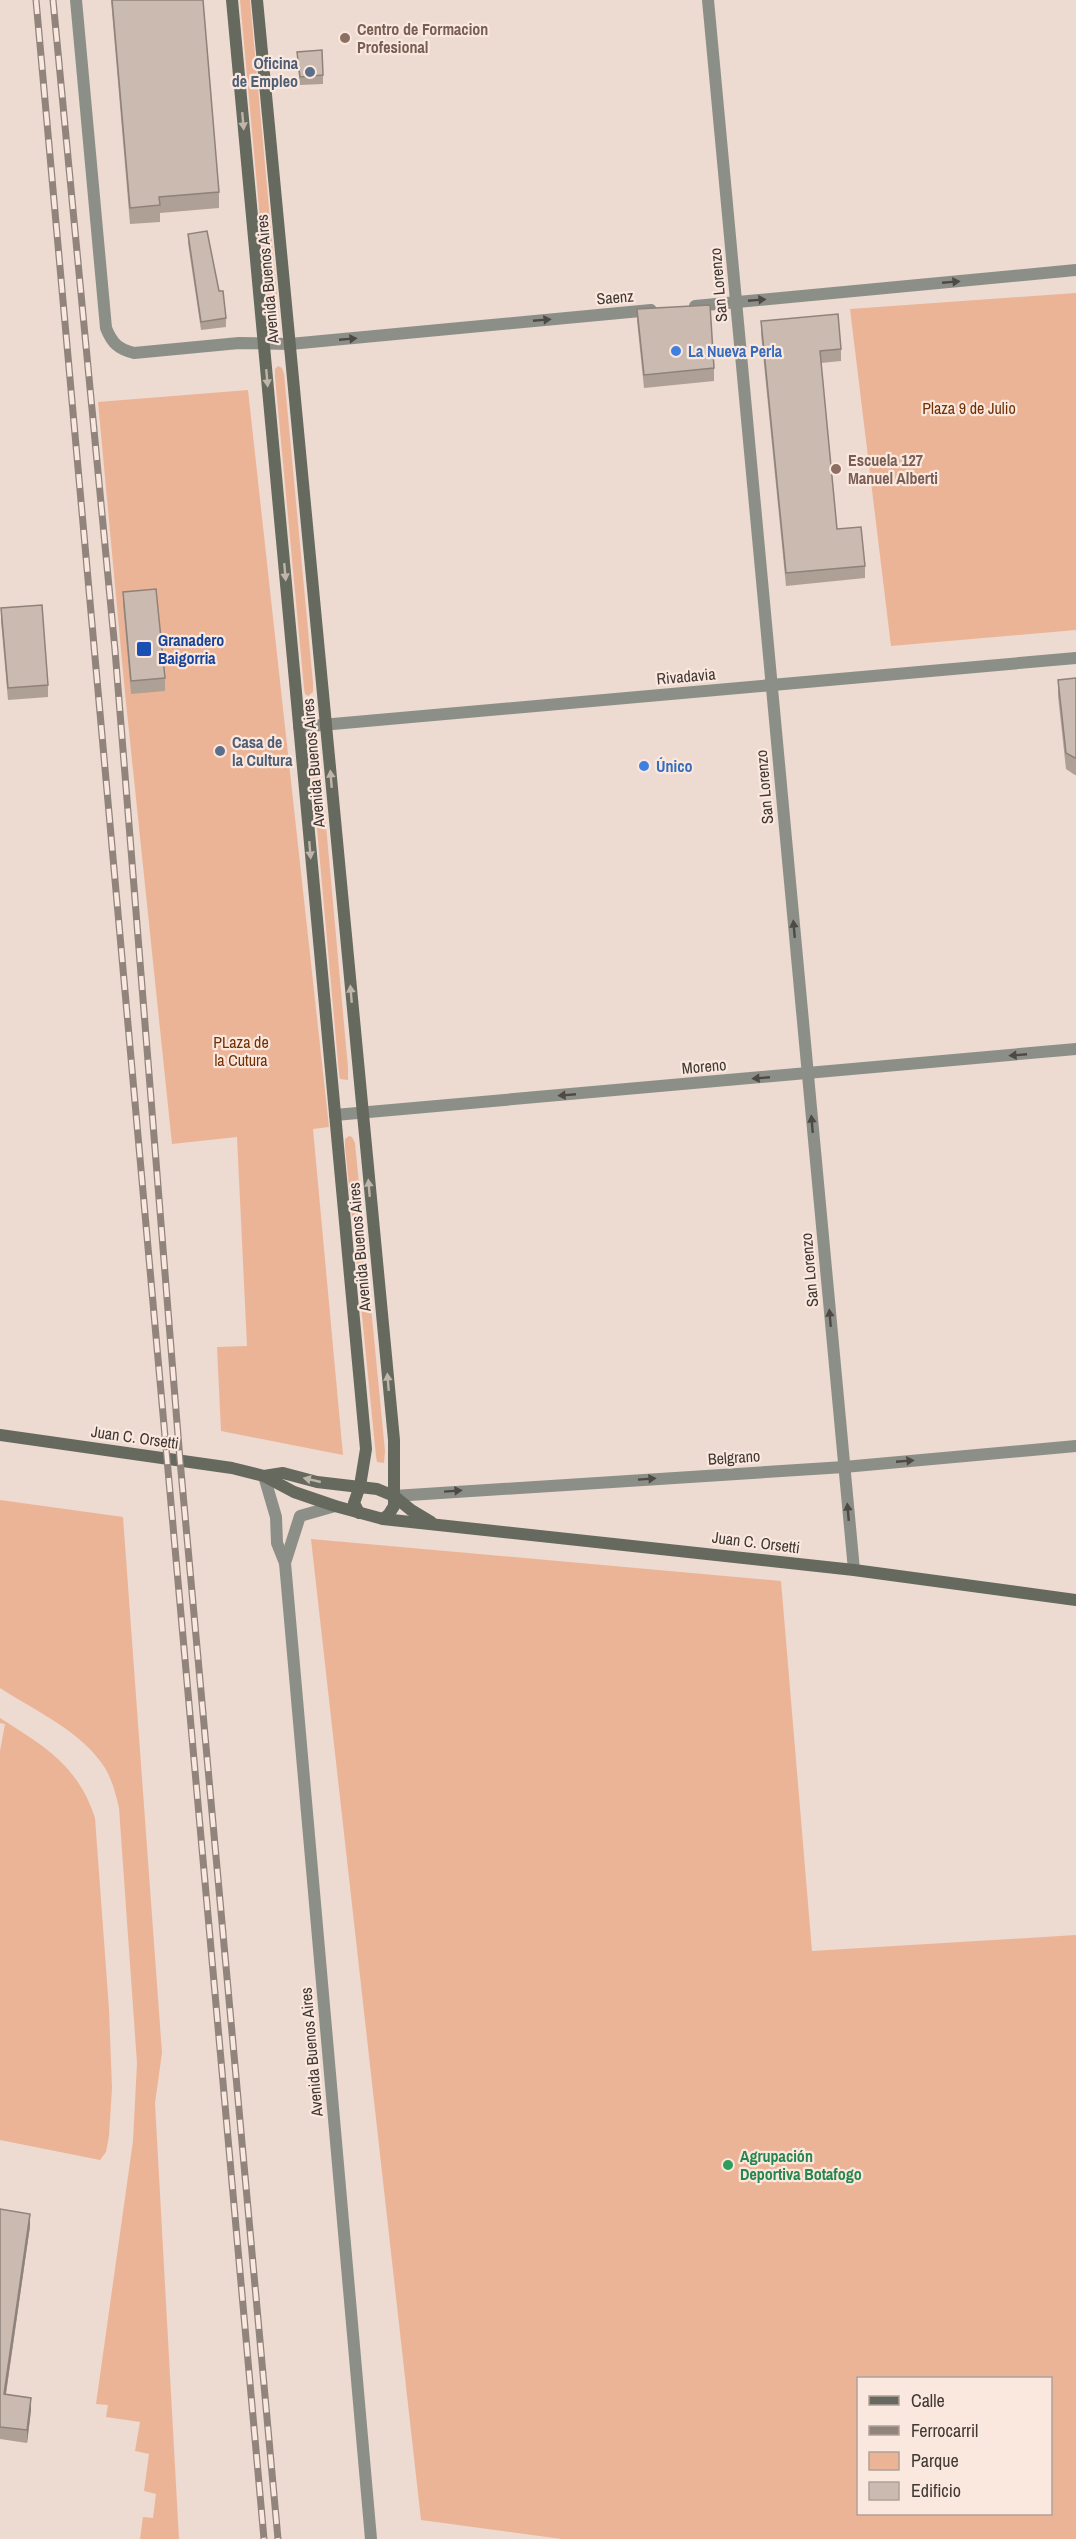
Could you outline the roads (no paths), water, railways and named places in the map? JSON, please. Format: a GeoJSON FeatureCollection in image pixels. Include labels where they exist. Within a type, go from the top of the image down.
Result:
{"type":"FeatureCollection","features":[{"type":"Feature","properties":{"kind":"main road","name":"Avenida Buenos Aires"},"geometry":{"type":"LineString","coordinates":[[232,0],[366,1449],[360,1486],[354,1503],[359,1513]]}},
{"type":"Feature","properties":{"kind":"main road","name":"Avenida Buenos Aires"},"geometry":{"type":"LineString","coordinates":[[257,0],[393,1440],[394,1506],[390,1514],[382,1519]]}},
{"type":"Feature","properties":{"kind":"main road","name":"Juan C. Orsetti"},"geometry":{"type":"LineString","coordinates":[[0,1435],[167,1458],[264,1476],[294,1492],[382,1519],[854,1570],[1076,1600]]}},
{"type":"Feature","properties":{"kind":"main road","name":"Juan C. Orsetti"},"geometry":{"type":"LineString","coordinates":[[264,1476],[283,1473],[317,1482],[360,1486],[394,1496],[432,1523]]}},
{"type":"Feature","properties":{"kind":"street","name":"Saenz"},"geometry":{"type":"LineString","coordinates":[[76,0],[106,328],[112,343],[123,351],[134,353],[239,343],[290,344],[1076,270]]}},
{"type":"Feature","properties":{"kind":"street","name":"San Lorenzo"},"geometry":{"type":"LineString","coordinates":[[708,0],[854,1570]]}},
{"type":"Feature","properties":{"kind":"street","name":"Rivadavia"},"geometry":{"type":"LineString","coordinates":[[299,726],[1076,658]]}},
{"type":"Feature","properties":{"kind":"street","name":"Moreno"},"geometry":{"type":"LineString","coordinates":[[335,1115],[1076,1049]]}},
{"type":"Feature","properties":{"kind":"street","name":"Belgrano"},"geometry":{"type":"LineString","coordinates":[[394,1496],[844,1467],[1076,1446]]}},
{"type":"Feature","properties":{"kind":"street","name":"Avenida Buenos Aires"},"geometry":{"type":"LineString","coordinates":[[264,1476],[276,1517],[277,1544],[285,1563],[371,2539]]}},
{"type":"Feature","properties":{"kind":"street","name":"Avenida Buenos Aires"},"geometry":{"type":"LineString","coordinates":[[285,1563],[300,1516],[335,1506]]}},
{"type":"Feature","properties":{"kind":"railway"},"geometry":{"type":"LineString","coordinates":[[36,0],[264,2539]]}},
{"type":"Feature","properties":{"kind":"railway"},"geometry":{"type":"LineString","coordinates":[[53,0],[115,650],[180,1460],[278,2539]]}},
{"type":"Feature","properties":{"kind":"place","name":"Centro de Formacion Profesional"},"geometry":{"type":"Point","coordinates":[345,38]}},
{"type":"Feature","properties":{"kind":"place","name":"Oficina de Empleo"},"geometry":{"type":"Point","coordinates":[310,72]}},
{"type":"Feature","properties":{"kind":"place","name":"La Nueva Perla"},"geometry":{"type":"Point","coordinates":[676,351]}},
{"type":"Feature","properties":{"kind":"place","name":"Escuela 127 Manuel Alberti"},"geometry":{"type":"Point","coordinates":[836,469]}},
{"type":"Feature","properties":{"kind":"place","name":"Granadero Baigorria"},"geometry":{"type":"Point","coordinates":[144,649]}},
{"type":"Feature","properties":{"kind":"place","name":"Casa de la Cultura"},"geometry":{"type":"Point","coordinates":[220,751]}},
{"type":"Feature","properties":{"kind":"place","name":"Único"},"geometry":{"type":"Point","coordinates":[644,766]}},
{"type":"Feature","properties":{"kind":"place","name":"Agrupación Deportiva Botafogo"},"geometry":{"type":"Point","coordinates":[728,2165]}},
{"type":"Feature","properties":{"kind":"park label","name":"Plaza 9 de Julio"},"geometry":{"type":"Point","coordinates":[969,408]}},
{"type":"Feature","properties":{"kind":"park label","name":"PLaza de la Cutura"},"geometry":{"type":"Point","coordinates":[241,1051]}}]}
